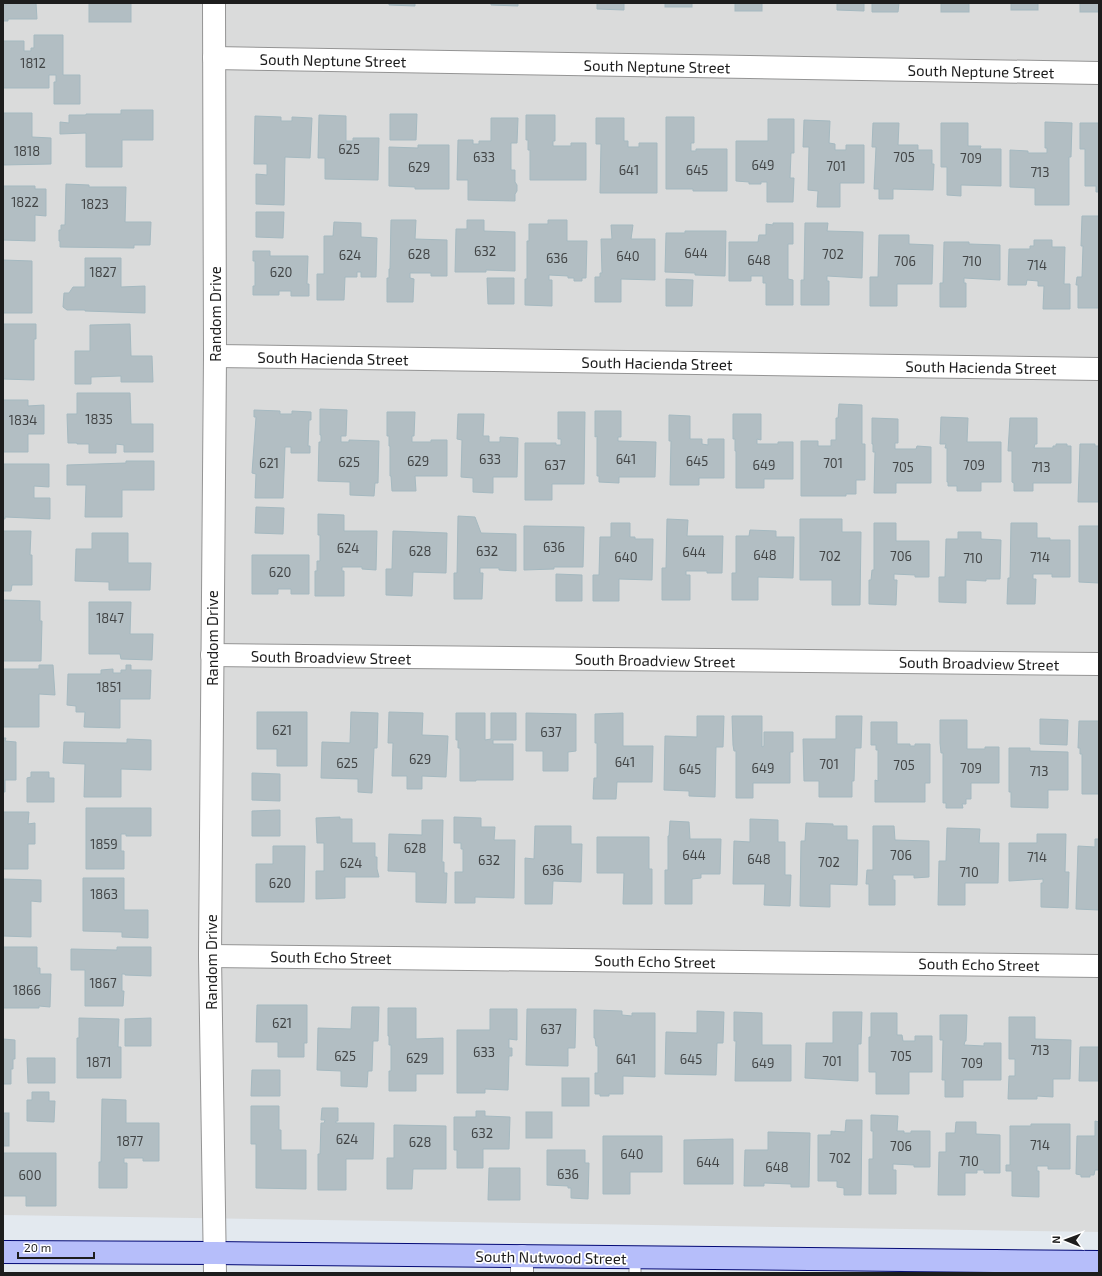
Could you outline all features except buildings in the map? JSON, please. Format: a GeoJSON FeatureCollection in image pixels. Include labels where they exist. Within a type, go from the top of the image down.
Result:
{"type":"FeatureCollection","features":[{"type":"Feature","properties":{"kind":"street","name":"Random Drive"},"geometry":{"type":"LineString","coordinates":[[214,3],[215,356],[210,956],[215,1263]]}},
{"type":"Feature","properties":{"kind":"street","name":"South Neptune Street"},"geometry":{"type":"LineString","coordinates":[[214,58],[1099,73]]}},
{"type":"Feature","properties":{"kind":"street","name":"South Hacienda Street"},"geometry":{"type":"LineString","coordinates":[[215,356],[1099,369]]}},
{"type":"Feature","properties":{"kind":"street","name":"South Broadview Street"},"geometry":{"type":"LineString","coordinates":[[212,655],[1099,664]]}},
{"type":"Feature","properties":{"kind":"street","name":"South Echo Street"},"geometry":{"type":"LineString","coordinates":[[210,956],[1099,966]]}},
{"type":"Feature","properties":{"kind":"street","name":"South Nutwood Street"},"geometry":{"type":"LineString","coordinates":[[3,1252],[215,1263],[635,1265],[1099,1262]]}},
{"type":"Feature","properties":{"kind":"shaded area"},"geometry":{"type":"Polygon","coordinates":[[[3,3],[1099,3],[1099,1232],[3,1215],[3,3]]]}}]}
